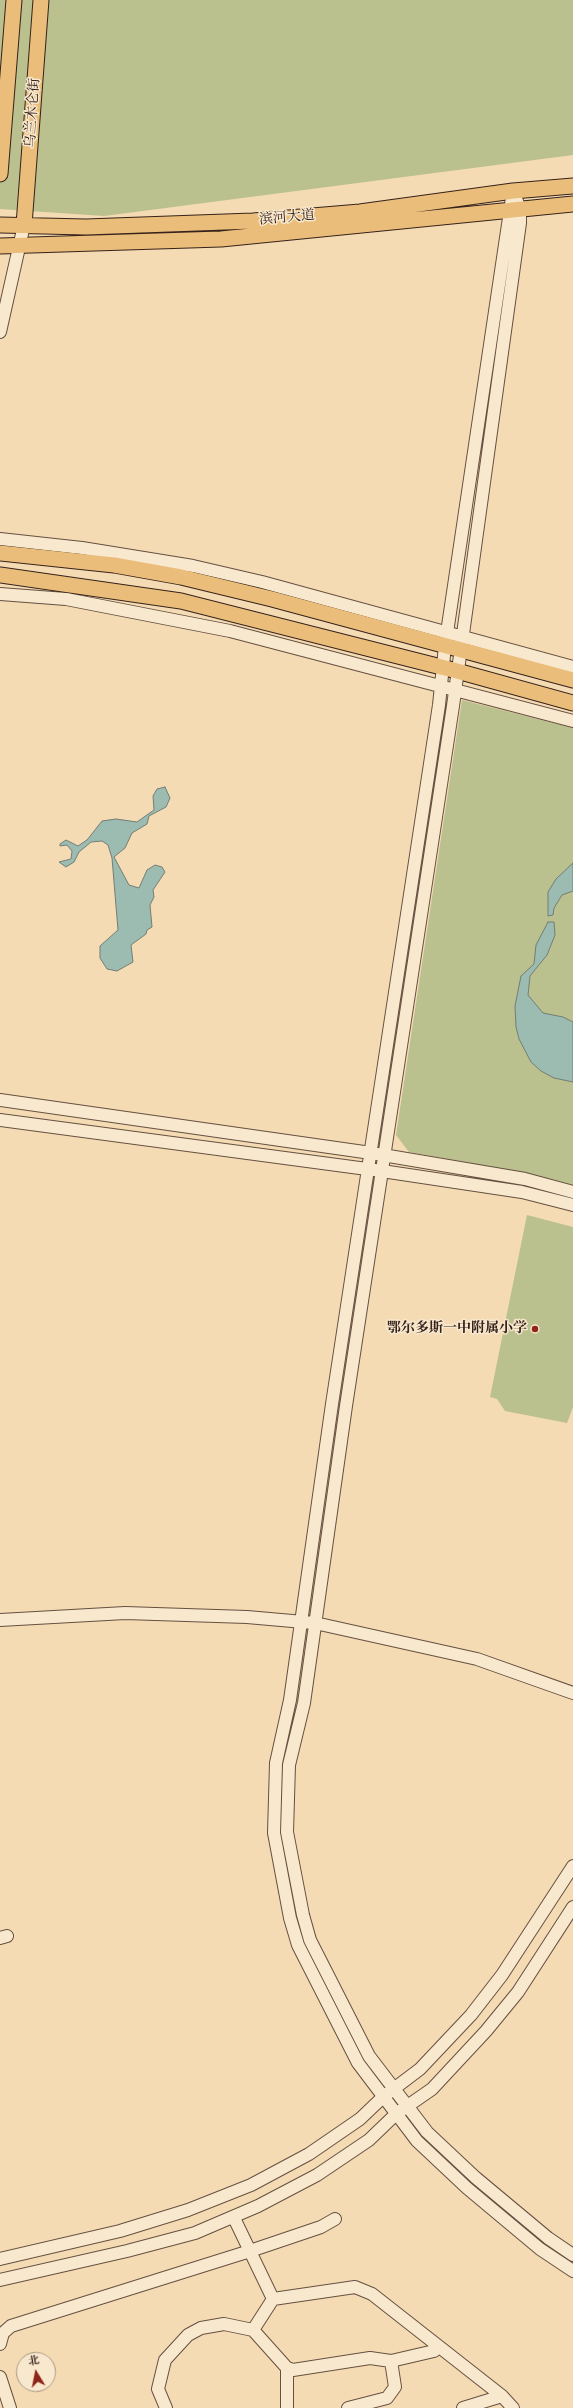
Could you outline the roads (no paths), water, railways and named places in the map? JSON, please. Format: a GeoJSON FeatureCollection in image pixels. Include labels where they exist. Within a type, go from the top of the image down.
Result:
{"type":"FeatureCollection","features":[{"type":"Feature","properties":{"kind":"main road","name":"乌兰木仑街"},"geometry":{"type":"LineString","coordinates":[[0,174],[14,0]]}},
{"type":"Feature","properties":{"kind":"main road","name":"乌兰木仑街"},"geometry":{"type":"LineString","coordinates":[[24,225],[41,0]]}},
{"type":"Feature","properties":{"kind":"main road","name":"滨河大道"},"geometry":{"type":"LineString","coordinates":[[0,225],[93,227],[254,221],[360,212],[513,191],[573,186]]}},
{"type":"Feature","properties":{"kind":"main road","name":"滨河大道"},"geometry":{"type":"LineString","coordinates":[[0,246],[221,240],[573,204]]}},
{"type":"Feature","properties":{"kind":"main road"},"geometry":{"type":"LineString","coordinates":[[0,553],[114,565],[181,577],[461,643],[573,680]]}},
{"type":"Feature","properties":{"kind":"main road"},"geometry":{"type":"LineString","coordinates":[[0,575],[181,601],[248,617],[573,703]]}},
{"type":"Feature","properties":{"kind":"street"},"geometry":{"type":"LineString","coordinates":[[513,191],[515,210],[461,643],[442,687],[370,1153],[290,1700],[276,1763],[274,1833],[290,1918],[298,1945],[358,2063],[417,2141],[467,2188],[540,2249],[573,2271]]}},
{"type":"Feature","properties":{"kind":"street"},"geometry":{"type":"LineString","coordinates":[[515,210],[446,640],[454,691],[304,1703],[289,1765],[287,1832],[303,1915],[310,1940],[369,2056],[427,2132],[476,2178],[548,2238],[573,2255]]}},
{"type":"Feature","properties":{"kind":"street"},"geometry":{"type":"LineString","coordinates":[[0,332],[21,246],[24,225]]}},
{"type":"Feature","properties":{"kind":"street"},"geometry":{"type":"LineString","coordinates":[[0,539],[82,548],[193,566],[276,586],[446,640]]}},
{"type":"Feature","properties":{"kind":"street"},"geometry":{"type":"LineString","coordinates":[[0,594],[66,600],[230,631],[573,721]]}},
{"type":"Feature","properties":{"kind":"street"},"geometry":{"type":"LineString","coordinates":[[461,643],[573,667]]}},
{"type":"Feature","properties":{"kind":"street"},"geometry":{"type":"LineString","coordinates":[[0,1100],[370,1153],[525,1179],[573,1192]]}},
{"type":"Feature","properties":{"kind":"street"},"geometry":{"type":"LineString","coordinates":[[0,1120],[382,1171],[522,1192],[573,1205]]}},
{"type":"Feature","properties":{"kind":"street"},"geometry":{"type":"LineString","coordinates":[[0,1620],[125,1613],[247,1617],[315,1623],[387,1637],[477,1659],[553,1684],[573,1693]]}},
{"type":"Feature","properties":{"kind":"street"},"geometry":{"type":"LineString","coordinates":[[0,2259],[120,2230],[188,2210],[251,2185],[309,2154],[360,2119],[383,2097],[420,2069],[471,2015],[502,1975],[573,1866]]}},
{"type":"Feature","properties":{"kind":"street"},"geometry":{"type":"LineString","coordinates":[[0,2280],[127,2251],[195,2233],[258,2206],[317,2175],[369,2140],[396,2114],[432,2088],[491,2026],[518,1992],[573,1907]]}},
{"type":"Feature","properties":{"kind":"street"},"geometry":{"type":"LineString","coordinates":[[230,2218],[235,2220],[273,2299]]}},
{"type":"Feature","properties":{"kind":"street"},"geometry":{"type":"LineString","coordinates":[[0,2344],[3,2333],[12,2326],[250,2252],[321,2227],[335,2219]]}},
{"type":"Feature","properties":{"kind":"street"},"geometry":{"type":"LineString","coordinates":[[253,2330],[273,2299],[355,2287],[372,2294],[438,2348],[446,2351],[502,2396],[513,2408]]}},
{"type":"Feature","properties":{"kind":"street"},"geometry":{"type":"LineString","coordinates":[[166,2408],[158,2389],[165,2360],[188,2336],[200,2328],[224,2324],[253,2330],[287,2368],[293,2370],[370,2358],[391,2361],[434,2351],[438,2348]]}},
{"type":"Feature","properties":{"kind":"street"},"geometry":{"type":"LineString","coordinates":[[348,2408],[387,2398],[395,2387],[391,2361]]}},
{"type":"Feature","properties":{"kind":"street"},"geometry":{"type":"LineString","coordinates":[[287,2368],[287,2408]]}},
{"type":"Feature","properties":{"kind":"street"},"geometry":{"type":"LineString","coordinates":[[0,2377],[10,2408]]}},
{"type":"Feature","properties":{"kind":"street"},"geometry":{"type":"LineString","coordinates":[[463,2408],[502,2396]]}},
{"type":"Feature","properties":{"kind":"water"},"geometry":{"type":"Polygon","coordinates":[[[165,787],[170,798],[166,807],[149,816],[147,824],[132,833],[125,848],[114,857],[129,885],[139,888],[147,870],[155,865],[162,867],[165,872],[153,890],[154,897],[150,905],[152,927],[147,930],[146,934],[131,945],[133,962],[117,971],[107,969],[100,958],[100,946],[118,930],[112,858],[108,845],[102,841],[91,842],[79,852],[74,862],[66,867],[59,862],[71,859],[72,851],[67,845],[60,846],[60,844],[66,840],[78,846],[87,840],[102,821],[116,819],[137,822],[154,810],[153,796],[157,789],[165,787]]]}},
{"type":"Feature","properties":{"kind":"water"},"geometry":{"type":"Polygon","coordinates":[[[573,863],[573,891],[562,895],[554,908],[553,915],[548,916],[548,892],[556,879],[573,863]]]}},
{"type":"Feature","properties":{"kind":"water"},"geometry":{"type":"Polygon","coordinates":[[[548,922],[554,922],[555,935],[547,955],[530,976],[528,995],[543,1013],[563,1017],[573,1022],[573,1082],[554,1078],[541,1071],[531,1062],[519,1039],[516,1027],[515,1006],[521,976],[534,964],[536,945],[548,922]]]}},
{"type":"Feature","properties":{"kind":"place","name":"鄂尔多斯一中附属小学"},"geometry":{"type":"Point","coordinates":[535,1329]}}]}
